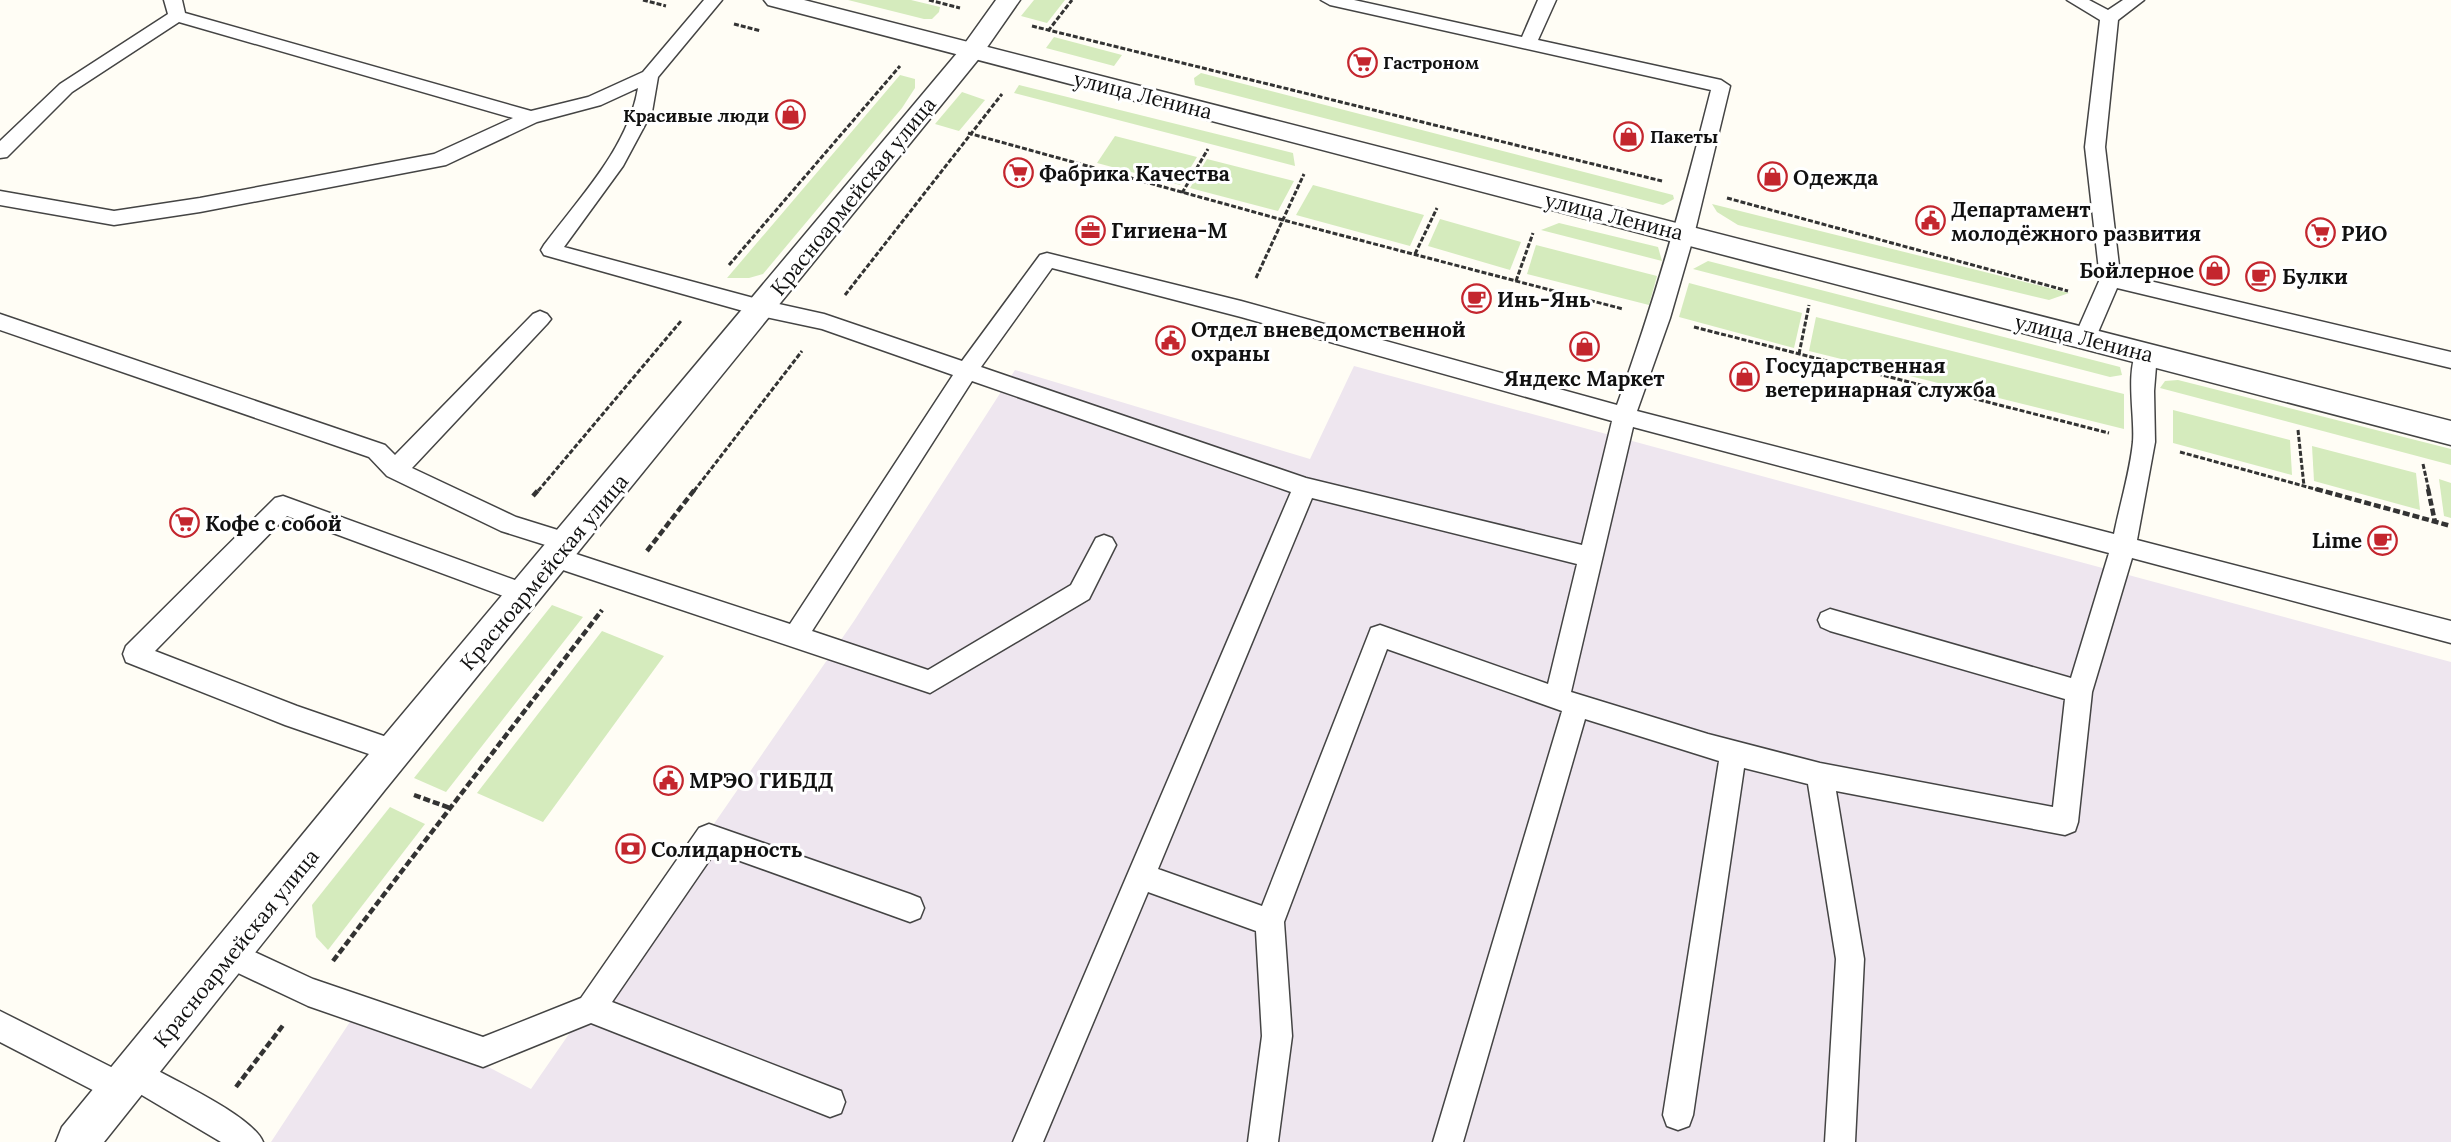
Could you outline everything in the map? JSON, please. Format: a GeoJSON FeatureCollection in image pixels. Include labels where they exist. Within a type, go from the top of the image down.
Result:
{"type":"FeatureCollection","features":[{"type":"Feature","properties":{"kind":"street","name":"улица Ленина"},"geometry":{"type":"LineString","coordinates":[[776,0],[2451,433]]}},
{"type":"Feature","properties":{"kind":"street","name":"Красноармейская улица"},"geometry":{"type":"LineString","coordinates":[[77,1142],[394,752],[972,51],[1008,0]]}},
{"type":"Feature","properties":{"kind":"lane"},"geometry":{"type":"LineString","coordinates":[[0,198],[114,218],[440,160],[531,117],[594,101],[649,76],[713,0]]}},
{"type":"Feature","properties":{"kind":"lane"},"geometry":{"type":"LineString","coordinates":[[1330,0],[1721,86],[1684,234],[1659,318],[1624,416],[1591,557],[1566,703],[1448,1142]]}},
{"type":"Feature","properties":{"kind":"lane"},"geometry":{"type":"LineString","coordinates":[[1528,44],[1547,0]]}},
{"type":"Feature","properties":{"kind":"lane"},"geometry":{"type":"LineString","coordinates":[[2076,0],[2109,18]]}},
{"type":"Feature","properties":{"kind":"lane"},"geometry":{"type":"LineString","coordinates":[[2085,338],[2110,279],[2095,147],[2109,18],[2135,0]]}},
{"type":"Feature","properties":{"kind":"lane"},"geometry":{"type":"LineString","coordinates":[[0,152],[66,88],[175,8],[531,117]]}},
{"type":"Feature","properties":{"kind":"lane"},"geometry":{"type":"LineString","coordinates":[[649,76],[643,112],[618,157],[551,250],[761,308],[824,322],[1305,487],[1591,557]]}},
{"type":"Feature","properties":{"kind":"lane"},"geometry":{"type":"LineString","coordinates":[[795,637],[967,371],[1047,260],[1241,309],[1624,416],[2124,544],[2451,632]]}},
{"type":"Feature","properties":{"kind":"lane"},"geometry":{"type":"LineString","coordinates":[[2110,279],[2451,360]]}},
{"type":"Feature","properties":{"kind":"lane"},"geometry":{"type":"LineString","coordinates":[[395,470],[540,320]]}},
{"type":"Feature","properties":{"kind":"lane"},"geometry":{"type":"LineString","coordinates":[[0,322],[378,451],[395,470],[562,551],[626,579],[930,682],[1080,592],[1104,545]]}},
{"type":"Feature","properties":{"kind":"lane"},"geometry":{"type":"LineString","coordinates":[[1263,1142],[1277,1036],[1270,922],[1380,636],[1566,703],[1733,752],[1820,775],[2065,822],[2079,692],[2124,544],[2144,442],[2143,391],[2146,354]]}},
{"type":"Feature","properties":{"kind":"lane"},"geometry":{"type":"LineString","coordinates":[[1028,1142],[1305,487]]}},
{"type":"Feature","properties":{"kind":"lane"},"geometry":{"type":"LineString","coordinates":[[394,752],[294,717],[135,654],[283,505],[525,594]]}},
{"type":"Feature","properties":{"kind":"lane"},"geometry":{"type":"LineString","coordinates":[[1830,620],[2079,692]]}},
{"type":"Feature","properties":{"kind":"lane"},"geometry":{"type":"LineString","coordinates":[[1678,1115],[1733,752]]}},
{"type":"Feature","properties":{"kind":"lane"},"geometry":{"type":"LineString","coordinates":[[1820,775],[1850,959],[1840,1142]]}},
{"type":"Feature","properties":{"kind":"lane"},"geometry":{"type":"LineString","coordinates":[[231,955],[308,992],[483,1052],[591,1008],[709,837],[910,908]]}},
{"type":"Feature","properties":{"kind":"lane"},"geometry":{"type":"LineString","coordinates":[[1141,876],[1270,922]]}},
{"type":"Feature","properties":{"kind":"lane"},"geometry":{"type":"LineString","coordinates":[[591,1008],[830,1102]]}},
{"type":"Feature","properties":{"kind":"lane"},"geometry":{"type":"LineString","coordinates":[[0,1026],[212,1118],[248,1142]]}},
{"type":"Feature","properties":{"kind":"path"},"geometry":{"type":"LineString","coordinates":[[509,524],[705,292],[958,0]]}},
{"type":"Feature","properties":{"kind":"path"},"geometry":{"type":"LineString","coordinates":[[212,1118],[968,133],[1283,220],[2144,442],[2451,526]]}},
{"type":"Feature","properties":{"kind":"path"},"geometry":{"type":"LineString","coordinates":[[1182,193],[1208,148]]}},
{"type":"Feature","properties":{"kind":"path"},"geometry":{"type":"LineString","coordinates":[[1241,309],[1304,174]]}},
{"type":"Feature","properties":{"kind":"path"},"geometry":{"type":"LineString","coordinates":[[1415,254],[1437,208]]}},
{"type":"Feature","properties":{"kind":"path"},"geometry":{"type":"LineString","coordinates":[[1516,281],[1533,233]]}},
{"type":"Feature","properties":{"kind":"path"},"geometry":{"type":"LineString","coordinates":[[1799,354],[1809,305]]}},
{"type":"Feature","properties":{"kind":"path"},"geometry":{"type":"LineString","coordinates":[[2298,430],[2304,486]]}},
{"type":"Feature","properties":{"kind":"path"},"geometry":{"type":"LineString","coordinates":[[2423,462],[2435,522]]}},
{"type":"Feature","properties":{"kind":"shaded area"},"geometry":{"type":"Polygon","coordinates":[[[1354,366],[2451,662],[2451,1142],[271,1142],[363,1002],[531,1089],[854,621],[1015,370],[1310,459],[1354,366]]]}},
{"type":"Feature","properties":{"kind":"green space"},"geometry":{"type":"Polygon","coordinates":[[[848,0],[911,0],[940,7],[939,12],[932,19],[924,19],[848,0]]]}},
{"type":"Feature","properties":{"kind":"green space"},"geometry":{"type":"Polygon","coordinates":[[[1034,0],[1065,0],[1047,23],[1021,16],[1034,0]]]}},
{"type":"Feature","properties":{"kind":"green space"},"geometry":{"type":"Polygon","coordinates":[[[1054,37],[1122,55],[1114,66],[1046,48],[1054,37]]]}},
{"type":"Feature","properties":{"kind":"green space"},"geometry":{"type":"Polygon","coordinates":[[[1201,73],[1673,195],[1674,199],[1663,205],[1195,85],[1194,78],[1201,73]]]}},
{"type":"Feature","properties":{"kind":"green space"},"geometry":{"type":"Polygon","coordinates":[[[900,75],[915,79],[915,88],[902,108],[763,274],[749,278],[727,278],[900,75]]]}},
{"type":"Feature","properties":{"kind":"green space"},"geometry":{"type":"Polygon","coordinates":[[[1019,85],[1293,153],[1295,166],[1014,93],[1019,85]]]}},
{"type":"Feature","properties":{"kind":"green space"},"geometry":{"type":"Polygon","coordinates":[[[962,92],[985,100],[959,131],[935,124],[962,92]]]}},
{"type":"Feature","properties":{"kind":"green space"},"geometry":{"type":"Polygon","coordinates":[[[1115,136],[1197,157],[1180,185],[1097,163],[1115,136]]]}},
{"type":"Feature","properties":{"kind":"green space"},"geometry":{"type":"Polygon","coordinates":[[[1207,159],[1294,181],[1278,211],[1190,188],[1207,159]]]}},
{"type":"Feature","properties":{"kind":"green space"},"geometry":{"type":"Polygon","coordinates":[[[1313,185],[1424,215],[1410,246],[1296,215],[1313,185]]]}},
{"type":"Feature","properties":{"kind":"green space"},"geometry":{"type":"Polygon","coordinates":[[[1712,204],[2069,293],[2049,300],[1738,225],[1717,212],[1712,204]]]}},
{"type":"Feature","properties":{"kind":"green space"},"geometry":{"type":"Polygon","coordinates":[[[1440,219],[1521,242],[1510,270],[1428,246],[1440,219]]]}},
{"type":"Feature","properties":{"kind":"green space"},"geometry":{"type":"Polygon","coordinates":[[[1559,223],[1658,247],[1662,261],[1541,230],[1559,223]]]}},
{"type":"Feature","properties":{"kind":"green space"},"geometry":{"type":"Polygon","coordinates":[[[1536,245],[1657,276],[1649,305],[1527,274],[1536,245]]]}},
{"type":"Feature","properties":{"kind":"green space"},"geometry":{"type":"Polygon","coordinates":[[[1708,261],[2120,367],[2122,375],[2110,377],[1693,269],[1708,261]]]}},
{"type":"Feature","properties":{"kind":"green space"},"geometry":{"type":"Polygon","coordinates":[[[1689,283],[1802,313],[1794,348],[1679,317],[1689,283]]]}},
{"type":"Feature","properties":{"kind":"green space"},"geometry":{"type":"Polygon","coordinates":[[[1816,317],[2124,394],[2124,429],[1809,351],[1816,317]]]}},
{"type":"Feature","properties":{"kind":"green space"},"geometry":{"type":"Polygon","coordinates":[[[2178,380],[2451,449],[2451,465],[2160,388],[2165,381],[2178,380]]]}},
{"type":"Feature","properties":{"kind":"green space"},"geometry":{"type":"Polygon","coordinates":[[[2173,410],[2290,440],[2292,475],[2173,443],[2173,410]]]}},
{"type":"Feature","properties":{"kind":"green space"},"geometry":{"type":"Polygon","coordinates":[[[2312,446],[2416,473],[2420,510],[2314,481],[2312,446]]]}},
{"type":"Feature","properties":{"kind":"green space"},"geometry":{"type":"Polygon","coordinates":[[[2439,479],[2451,483],[2451,518],[2444,516],[2439,479]]]}},
{"type":"Feature","properties":{"kind":"green space"},"geometry":{"type":"Polygon","coordinates":[[[552,605],[583,617],[446,792],[414,778],[552,605]]]}},
{"type":"Feature","properties":{"kind":"green space"},"geometry":{"type":"Polygon","coordinates":[[[602,631],[664,656],[543,822],[477,793],[602,631]]]}},
{"type":"Feature","properties":{"kind":"green space"},"geometry":{"type":"Polygon","coordinates":[[[390,807],[425,824],[328,950],[316,937],[312,905],[390,807]]]}},
{"type":"Feature","properties":{"kind":"place","name":"Гастроном"},"geometry":{"type":"Point","coordinates":[1362,62]}},
{"type":"Feature","properties":{"kind":"place","name":"Красивые люди"},"geometry":{"type":"Point","coordinates":[790,115]}},
{"type":"Feature","properties":{"kind":"place","name":"Пакеты"},"geometry":{"type":"Point","coordinates":[1629,136]}},
{"type":"Feature","properties":{"kind":"place","name":"Фабрика Качества"},"geometry":{"type":"Point","coordinates":[1018,173]}},
{"type":"Feature","properties":{"kind":"place","name":"Одежда"},"geometry":{"type":"Point","coordinates":[1772,177]}},
{"type":"Feature","properties":{"kind":"place","name":"Департамент молодёжного развития"},"geometry":{"type":"Point","coordinates":[1930,221]}},
{"type":"Feature","properties":{"kind":"place","name":"Гигиена-М"},"geometry":{"type":"Point","coordinates":[1090,230]}},
{"type":"Feature","properties":{"kind":"place","name":"РИО"},"geometry":{"type":"Point","coordinates":[2320,233]}},
{"type":"Feature","properties":{"kind":"place","name":"Бойлерное"},"geometry":{"type":"Point","coordinates":[2215,270]}},
{"type":"Feature","properties":{"kind":"place","name":"Булки"},"geometry":{"type":"Point","coordinates":[2261,276]}},
{"type":"Feature","properties":{"kind":"place","name":"Инь-Янь"},"geometry":{"type":"Point","coordinates":[1476,299]}},
{"type":"Feature","properties":{"kind":"place","name":"Отдел вневедомственной охраны"},"geometry":{"type":"Point","coordinates":[1170,341]}},
{"type":"Feature","properties":{"kind":"place","name":"Яндекс Маркет"},"geometry":{"type":"Point","coordinates":[1584,347]}},
{"type":"Feature","properties":{"kind":"place","name":"Государственная ветеринарная служба"},"geometry":{"type":"Point","coordinates":[1744,377]}},
{"type":"Feature","properties":{"kind":"place","name":"Кофе с собой"},"geometry":{"type":"Point","coordinates":[184,523]}},
{"type":"Feature","properties":{"kind":"place","name":"Lime"},"geometry":{"type":"Point","coordinates":[2383,540]}},
{"type":"Feature","properties":{"kind":"place","name":"МРЭО ГИБДД"},"geometry":{"type":"Point","coordinates":[668,780]}},
{"type":"Feature","properties":{"kind":"place","name":"Солидарность"},"geometry":{"type":"Point","coordinates":[630,849]}}]}
